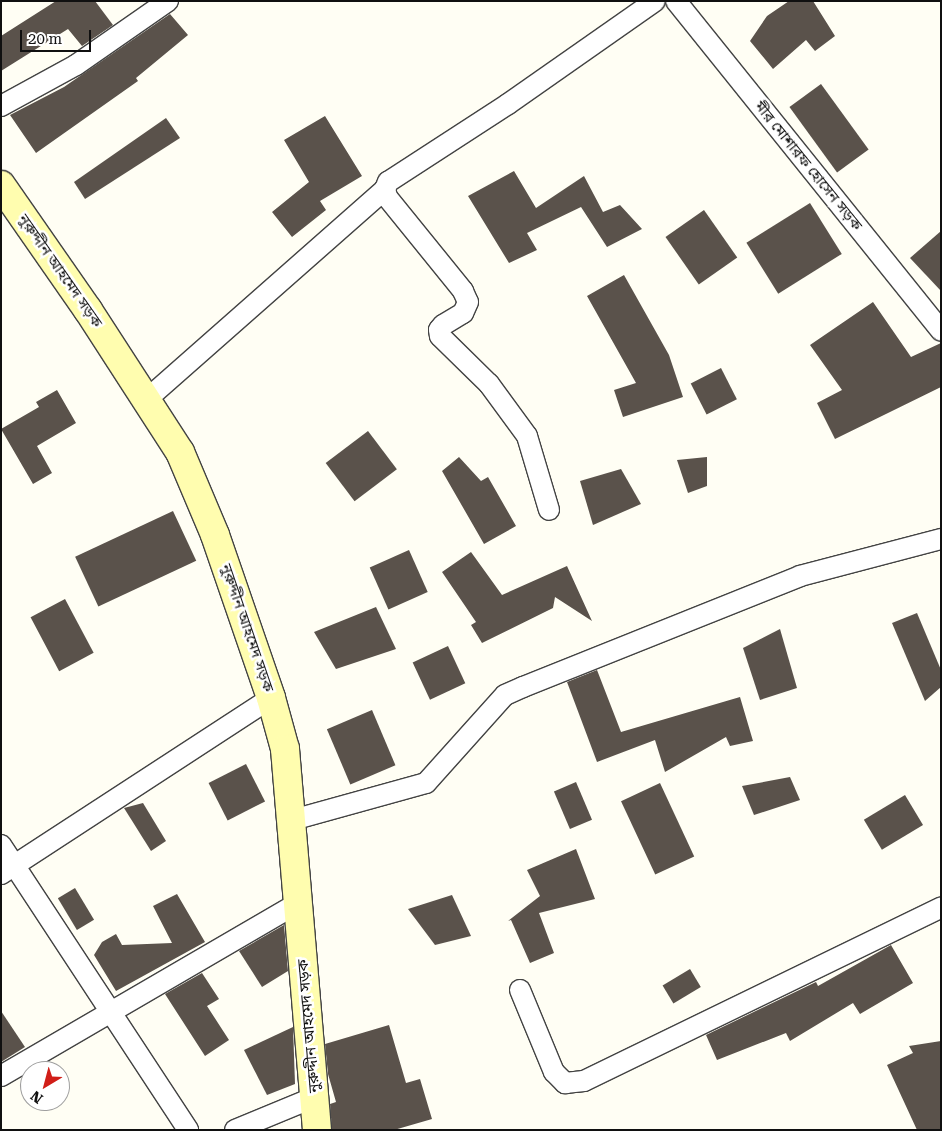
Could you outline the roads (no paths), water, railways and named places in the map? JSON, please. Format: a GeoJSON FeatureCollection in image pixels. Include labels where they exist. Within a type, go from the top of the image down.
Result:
{"type":"FeatureCollection","features":[{"type":"Feature","properties":{"kind":"main road","name":"নুরুদ্দীন আহমেদ সড়ক"},"geometry":{"type":"LineString","coordinates":[[1,185],[180,452],[215,535],[270,698],[285,750],[289,821],[298,903],[317,1130]]}},
{"type":"Feature","properties":{"kind":"street"},"geometry":{"type":"LineString","coordinates":[[1,106],[76,65],[168,1]]}},
{"type":"Feature","properties":{"kind":"street"},"geometry":{"type":"LineString","coordinates":[[146,400],[385,189],[388,182],[508,104],[655,1]]}},
{"type":"Feature","properties":{"kind":"street","name":"মীর মোশারফ হোসেন সড়ক"},"geometry":{"type":"LineString","coordinates":[[676,1],[941,330]]}},
{"type":"Feature","properties":{"kind":"street"},"geometry":{"type":"LineString","coordinates":[[385,189],[387,197],[463,291],[468,302],[463,313],[443,325],[438,330],[440,336],[490,384],[527,436],[549,510]]}},
{"type":"Feature","properties":{"kind":"street"},"geometry":{"type":"LineString","coordinates":[[289,821],[426,782],[505,695],[523,687],[800,576],[941,539]]}},
{"type":"Feature","properties":{"kind":"street"},"geometry":{"type":"LineString","coordinates":[[8,870],[270,698]]}},
{"type":"Feature","properties":{"kind":"street"},"geometry":{"type":"LineString","coordinates":[[1,845],[8,870],[111,1012],[188,1130]]}},
{"type":"Feature","properties":{"kind":"street"},"geometry":{"type":"LineString","coordinates":[[1,1076],[298,903]]}},
{"type":"Feature","properties":{"kind":"street"},"geometry":{"type":"LineString","coordinates":[[520,990],[554,1072],[565,1084],[584,1080],[941,908]]}},
{"type":"Feature","properties":{"kind":"street"},"geometry":{"type":"LineString","coordinates":[[235,1130],[314,1097]]}}]}
